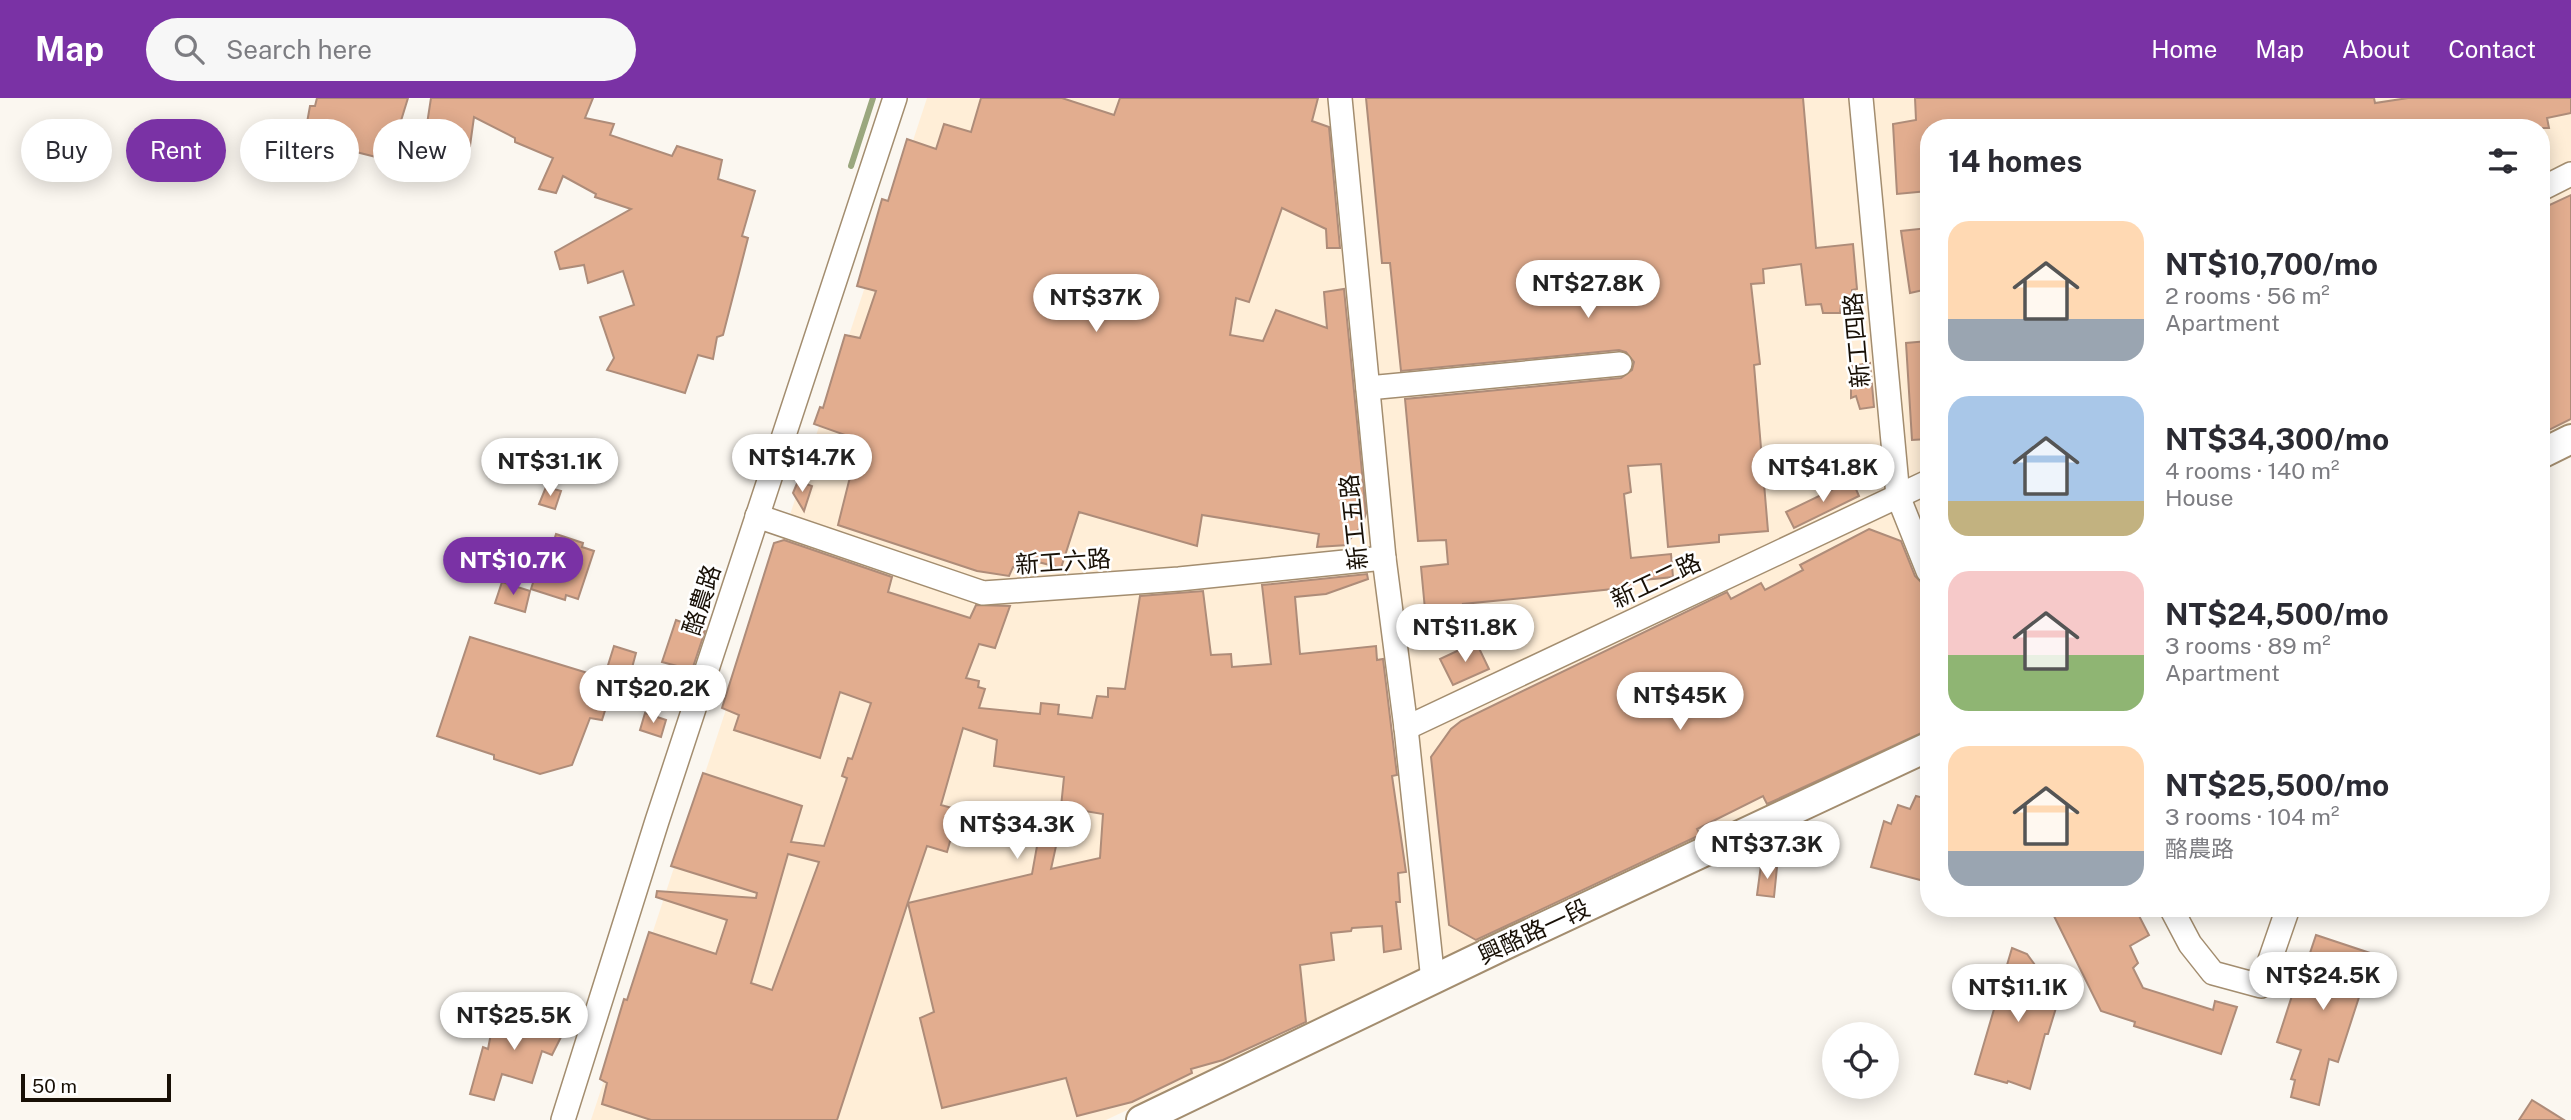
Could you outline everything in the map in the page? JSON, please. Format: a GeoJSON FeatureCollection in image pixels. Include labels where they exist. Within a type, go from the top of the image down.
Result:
{"type":"FeatureCollection","features":[{"type":"Feature","properties":{"kind":"street","name":"酪農路"},"geometry":{"type":"LineString","coordinates":[[563,1120],[757,516],[895,98]]}},
{"type":"Feature","properties":{"kind":"street","name":"新工五路"},"geometry":{"type":"LineString","coordinates":[[1340,98],[1384,558],[1406,727],[1433,981]]}},
{"type":"Feature","properties":{"kind":"street","name":"新工四路"},"geometry":{"type":"LineString","coordinates":[[1861,98],[1898,496],[1920,551]]}},
{"type":"Feature","properties":{"kind":"street"},"geometry":{"type":"LineString","coordinates":[[2550,184],[2571,174]]}},
{"type":"Feature","properties":{"kind":"street"},"geometry":{"type":"LineString","coordinates":[[1368,388],[1620,364]]}},
{"type":"Feature","properties":{"kind":"street"},"geometry":{"type":"LineString","coordinates":[[2550,450],[2571,439]]}},
{"type":"Feature","properties":{"kind":"street","name":"新工二路"},"geometry":{"type":"LineString","coordinates":[[1406,727],[1920,486]]}},
{"type":"Feature","properties":{"kind":"street","name":"新工六路"},"geometry":{"type":"LineString","coordinates":[[757,516],[983,593],[1180,579],[1384,558]]}},
{"type":"Feature","properties":{"kind":"street","name":"興酪路一段"},"geometry":{"type":"LineString","coordinates":[[1141,1120],[1920,751]]}},
{"type":"Feature","properties":{"kind":"street"},"geometry":{"type":"LineString","coordinates":[[2176,917],[2190,944],[2213,973],[2260,986],[2285,917]]}},
{"type":"Feature","properties":{"kind":"shaded area"},"geometry":{"type":"Polygon","coordinates":[[[927,98],[2571,98],[2571,429],[2550,439],[2550,119],[1920,119],[1920,736],[1106,1120],[591,1120],[927,98]]]}},
{"type":"Feature","properties":{"kind":"building"},"geometry":{"type":"Polygon","coordinates":[[[317,98],[408,98],[402,119],[373,119],[373,156],[359,153],[359,119],[308,119],[310,106],[315,106],[317,98]]]}},
{"type":"Feature","properties":{"kind":"building"},"geometry":{"type":"Polygon","coordinates":[[[431,98],[593,98],[585,118],[614,124],[610,135],[672,156],[677,146],[722,160],[718,179],[755,191],[742,236],[748,238],[723,335],[717,337],[713,359],[698,355],[685,393],[607,370],[614,358],[600,317],[634,305],[623,271],[588,283],[584,265],[560,269],[555,252],[631,209],[595,197],[596,194],[563,176],[556,193],[539,189],[553,158],[515,142],[515,138],[474,117],[471,139],[471,119],[428,119],[431,98]]]}},
{"type":"Feature","properties":{"kind":"building"},"geometry":{"type":"Polygon","coordinates":[[[981,98],[1062,98],[1114,115],[1120,98],[1318,98],[1312,121],[1329,127],[1340,248],[1327,248],[1326,229],[1282,208],[1249,302],[1236,298],[1230,335],[1263,341],[1276,310],[1327,328],[1324,292],[1344,289],[1366,513],[1362,526],[1348,545],[1317,547],[1319,534],[1202,515],[1197,546],[1079,512],[1061,568],[1023,558],[1020,568],[1013,567],[1009,576],[977,571],[838,525],[849,481],[865,442],[814,424],[820,407],[823,408],[845,335],[860,338],[876,291],[857,286],[882,199],[888,201],[907,139],[936,149],[944,124],[971,132],[981,98]]]}},
{"type":"Feature","properties":{"kind":"building"},"geometry":{"type":"Polygon","coordinates":[[[1366,98],[1803,98],[1816,248],[1853,244],[1857,289],[1852,290],[1853,306],[1841,305],[1840,313],[1823,313],[1821,304],[1806,305],[1801,264],[1763,269],[1764,283],[1751,284],[1760,364],[1754,365],[1768,531],[1719,535],[1719,542],[1668,547],[1661,464],[1628,466],[1631,492],[1624,494],[1631,558],[1671,554],[1673,577],[1633,581],[1633,587],[1463,604],[1465,615],[1426,620],[1421,567],[1448,564],[1446,540],[1418,541],[1405,399],[1621,378],[1632,370],[1634,362],[1626,352],[1619,350],[1401,371],[1390,263],[1382,263],[1366,98]]]}},
{"type":"Feature","properties":{"kind":"building"},"geometry":{"type":"Polygon","coordinates":[[[1915,98],[2374,98],[2375,103],[2408,98],[2571,98],[2571,113],[2547,119],[1920,119],[1920,192],[1897,194],[1893,124],[1916,120],[1915,98]]]}},
{"type":"Feature","properties":{"kind":"building"},"geometry":{"type":"Polygon","coordinates":[[[2571,195],[2571,419],[2550,430],[2550,205],[2571,195]]]}},
{"type":"Feature","properties":{"kind":"building"},"geometry":{"type":"Polygon","coordinates":[[[1920,229],[1920,291],[1910,293],[1901,231],[1920,229]]]}},
{"type":"Feature","properties":{"kind":"building"},"geometry":{"type":"Polygon","coordinates":[[[1920,342],[1920,440],[1912,440],[1906,343],[1920,342]]]}},
{"type":"Feature","properties":{"kind":"building"},"geometry":{"type":"Polygon","coordinates":[[[1870,363],[1874,407],[1860,409],[1856,396],[1851,398],[1851,366],[1870,363]]]}},
{"type":"Feature","properties":{"kind":"building"},"geometry":{"type":"Polygon","coordinates":[[[1852,480],[1859,496],[1794,528],[1786,512],[1852,480]]]}},
{"type":"Feature","properties":{"kind":"building"},"geometry":{"type":"Polygon","coordinates":[[[798,481],[812,486],[804,511],[793,493],[798,481]]]}},
{"type":"Feature","properties":{"kind":"building"},"geometry":{"type":"Polygon","coordinates":[[[546,487],[561,491],[555,509],[539,504],[546,487]]]}},
{"type":"Feature","properties":{"kind":"building"},"geometry":{"type":"Polygon","coordinates":[[[1869,529],[1901,541],[1915,576],[1920,581],[1920,734],[1767,804],[1763,796],[1697,829],[1700,835],[1476,940],[1449,925],[1431,757],[1451,729],[1461,721],[1727,592],[1731,599],[1761,583],[1765,590],[1803,570],[1800,565],[1869,529]]]}},
{"type":"Feature","properties":{"kind":"building"},"geometry":{"type":"Polygon","coordinates":[[[556,534],[583,543],[582,547],[594,551],[578,599],[566,595],[565,600],[531,589],[543,551],[550,553],[556,534]]]}},
{"type":"Feature","properties":{"kind":"building"},"geometry":{"type":"Polygon","coordinates":[[[784,540],[892,577],[888,592],[970,618],[976,605],[1010,606],[995,648],[979,644],[966,678],[979,681],[978,687],[985,689],[979,708],[1040,714],[1041,703],[1059,705],[1058,714],[1092,718],[1097,696],[1108,697],[1108,688],[1125,689],[1140,596],[1203,591],[1211,655],[1231,654],[1232,667],[1271,664],[1262,585],[1367,574],[1368,579],[1326,594],[1295,597],[1300,654],[1376,646],[1377,660],[1383,659],[1397,775],[1392,776],[1406,872],[1398,873],[1400,902],[1396,902],[1401,949],[1384,952],[1382,926],[1331,933],[1334,960],[1300,965],[1306,1022],[1223,1060],[1191,1069],[1192,1073],[1132,1102],[1077,1116],[1066,1078],[942,1108],[920,1018],[934,1012],[908,903],[1032,874],[1039,835],[1058,837],[1051,869],[1100,858],[1103,814],[1061,807],[1064,777],[994,766],[997,740],[963,728],[941,805],[959,810],[947,852],[927,846],[908,902],[837,1120],[651,1120],[602,1104],[607,1083],[600,1079],[624,999],[627,1000],[649,932],[716,954],[727,920],[656,897],[657,891],[756,898],[757,893],[671,866],[703,773],[802,806],[791,842],[824,846],[847,778],[842,776],[848,758],[852,759],[871,703],[840,692],[820,758],[734,730],[739,715],[722,708],[774,543],[784,540]],[[788,854],[751,983],[772,990],[819,862],[788,854]]]}},
{"type":"Feature","properties":{"kind":"building"},"geometry":{"type":"Polygon","coordinates":[[[502,582],[530,591],[525,612],[495,603],[502,582]]]}},
{"type":"Feature","properties":{"kind":"building"},"geometry":{"type":"Polygon","coordinates":[[[676,620],[705,631],[692,670],[662,662],[676,620]]]}},
{"type":"Feature","properties":{"kind":"building"},"geometry":{"type":"Polygon","coordinates":[[[470,637],[604,678],[614,646],[636,653],[622,705],[608,701],[602,720],[590,718],[572,765],[540,774],[437,736],[470,637]]]}},
{"type":"Feature","properties":{"kind":"building"},"geometry":{"type":"Polygon","coordinates":[[[1476,642],[1489,669],[1453,685],[1440,659],[1476,642]]]}},
{"type":"Feature","properties":{"kind":"building"},"geometry":{"type":"Polygon","coordinates":[[[645,713],[666,720],[661,737],[640,730],[645,713]]]}},
{"type":"Feature","properties":{"kind":"building"},"geometry":{"type":"Polygon","coordinates":[[[1916,796],[1920,797],[1920,880],[1871,867],[1884,821],[1891,824],[1898,805],[1910,809],[1916,796]]]}},
{"type":"Feature","properties":{"kind":"building"},"geometry":{"type":"Polygon","coordinates":[[[1761,865],[1777,867],[1774,897],[1757,895],[1761,865]]]}},
{"type":"Feature","properties":{"kind":"building"},"geometry":{"type":"Polygon","coordinates":[[[2054,917],[2140,917],[2149,935],[2130,946],[2138,963],[2133,968],[2143,988],[2213,1010],[2215,1001],[2237,1007],[2221,1054],[2134,1026],[2135,1022],[2101,1011],[2054,917]]]}},
{"type":"Feature","properties":{"kind":"building"},"geometry":{"type":"Polygon","coordinates":[[[2316,935],[2373,954],[2338,1062],[2329,1059],[2319,1105],[2291,1097],[2295,1080],[2291,1079],[2301,1050],[2277,1042],[2300,971],[2304,971],[2316,935]]]}},
{"type":"Feature","properties":{"kind":"building"},"geometry":{"type":"Polygon","coordinates":[[[2012,948],[2027,954],[2059,998],[2048,1034],[2045,1034],[2030,1089],[1975,1074],[2012,948]]]}},
{"type":"Feature","properties":{"kind":"building"},"geometry":{"type":"Polygon","coordinates":[[[514,1013],[565,1029],[552,1055],[542,1051],[532,1083],[502,1074],[494,1100],[470,1094],[483,1047],[488,1049],[494,1018],[512,1020],[514,1013]]]}},
{"type":"Feature","properties":{"kind":"building"},"geometry":{"type":"Polygon","coordinates":[[[2532,1100],[2564,1120],[2519,1120],[2532,1100]]]}},
{"type":"Feature","properties":{"kind":"waterway"},"geometry":{"type":"LineString","coordinates":[[851,166],[873,98]]}}]}
